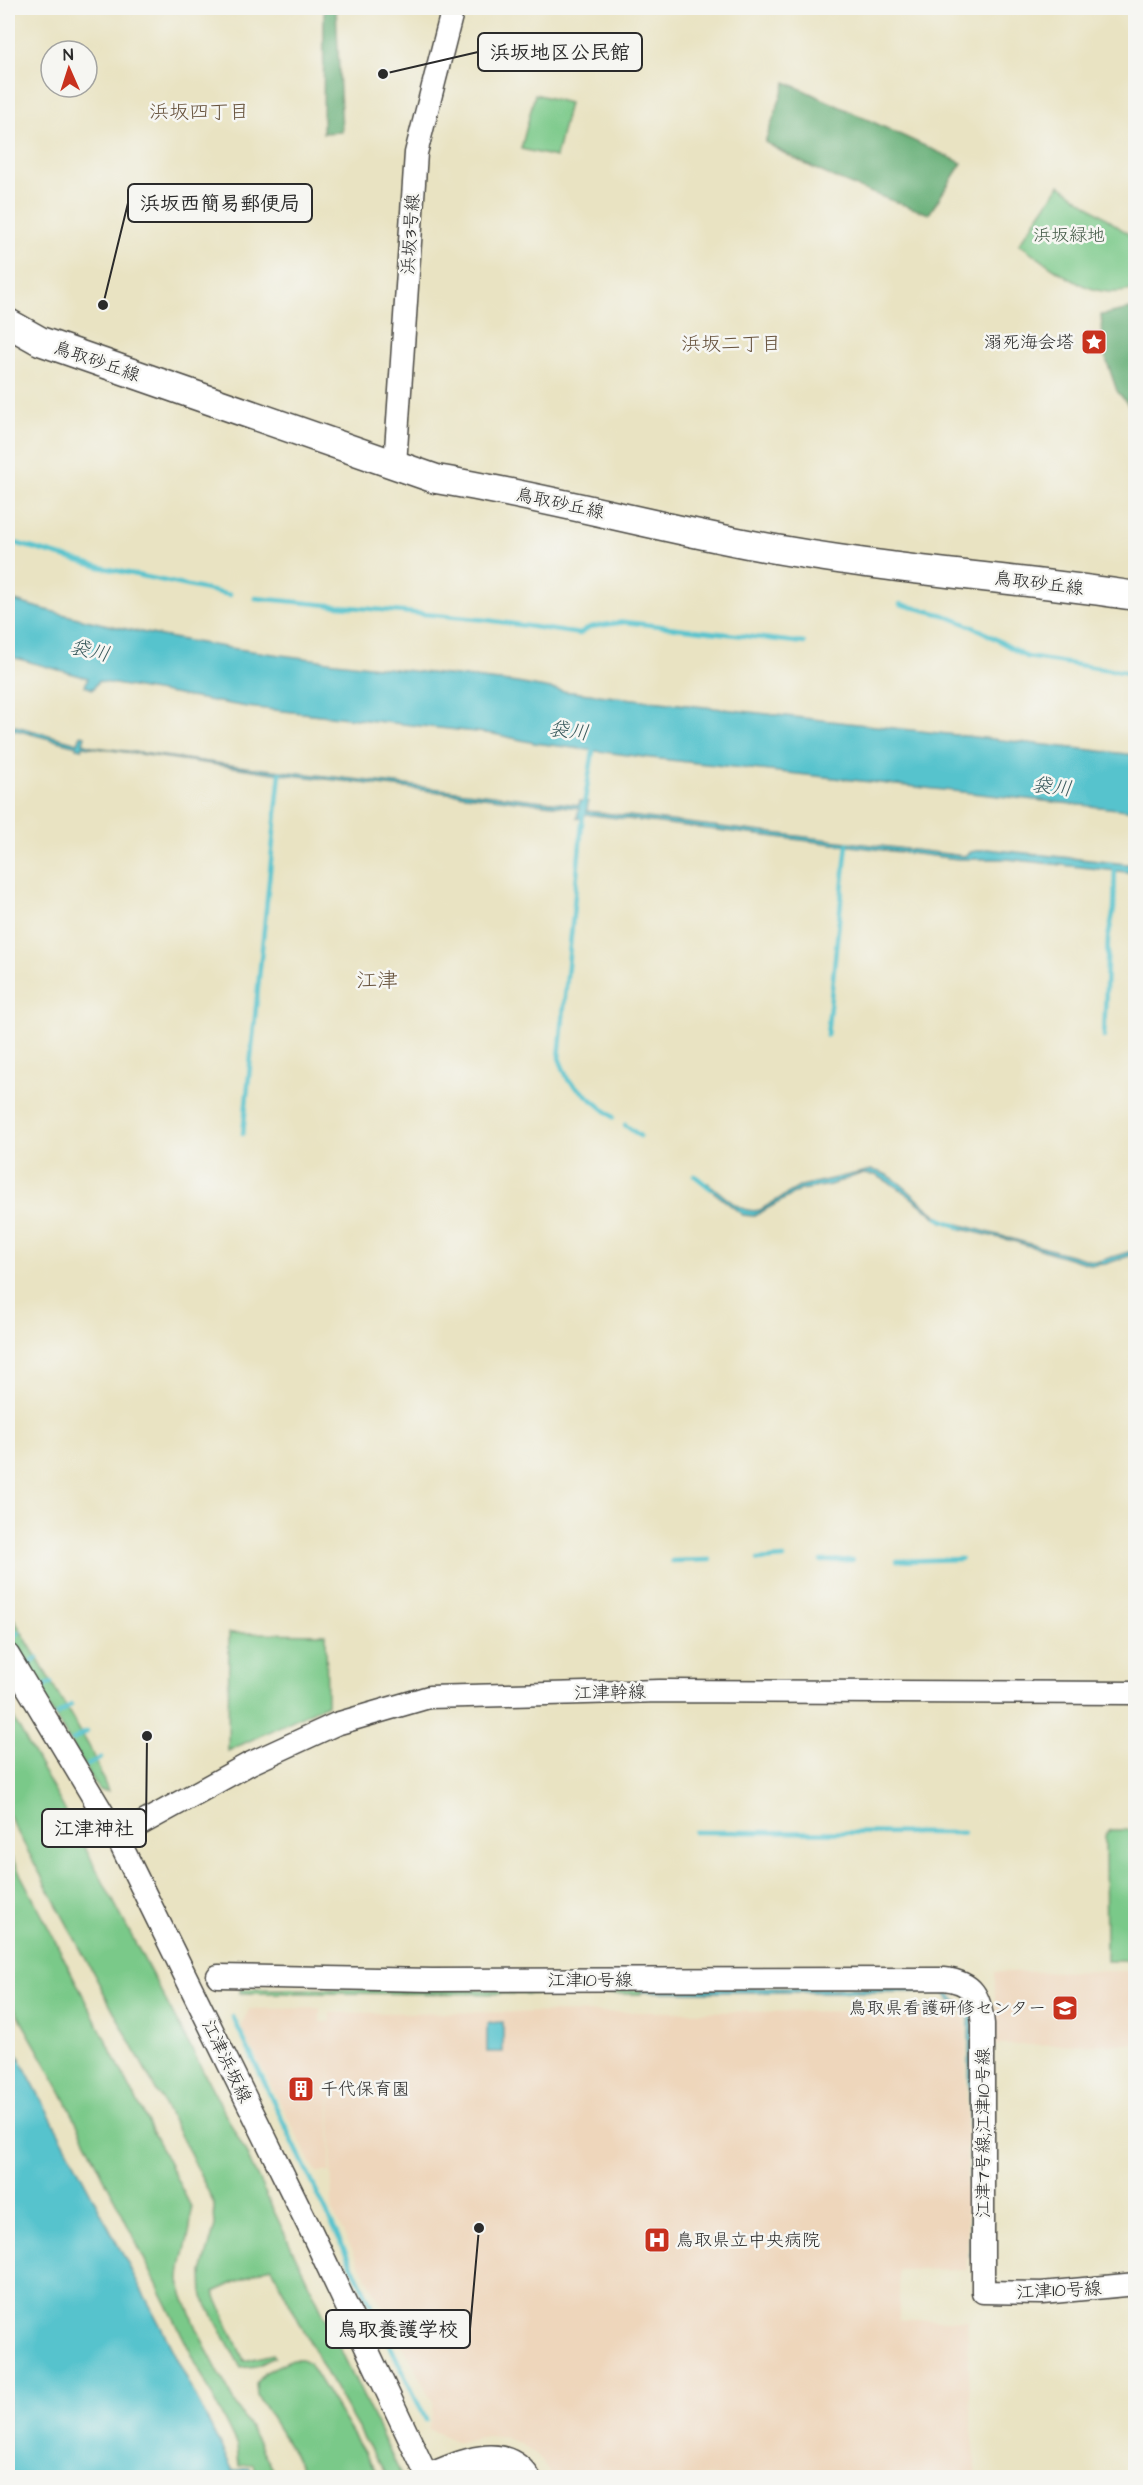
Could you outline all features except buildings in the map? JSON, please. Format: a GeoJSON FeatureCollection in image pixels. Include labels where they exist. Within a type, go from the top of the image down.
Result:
{"type":"FeatureCollection","features":[{"type":"Feature","properties":{"kind":"main road","name":"鳥取砂丘線"},"geometry":{"type":"LineString","coordinates":[[8,323],[40,341],[436,478],[748,544],[887,565],[1136,596]]}},
{"type":"Feature","properties":{"kind":"main road"},"geometry":{"type":"LineString","coordinates":[[428,2478],[472,2462],[491,2458],[498,2458],[512,2464],[526,2478]]}},
{"type":"Feature","properties":{"kind":"street","name":"浜坂3号線"},"geometry":{"type":"LineString","coordinates":[[395,465],[416,153],[453,8]]}},
{"type":"Feature","properties":{"kind":"street","name":"江津浜坂線"},"geometry":{"type":"LineString","coordinates":[[8,1655],[117,1837],[311,2231],[428,2478]]}},
{"type":"Feature","properties":{"kind":"street","name":"江津幹線"},"geometry":{"type":"LineString","coordinates":[[117,1837],[249,1764],[336,1724],[429,1696],[660,1691],[1136,1693]]}},
{"type":"Feature","properties":{"kind":"street","name":"江津10号線"},"geometry":{"type":"LineString","coordinates":[[218,1976],[432,1980],[944,1979],[962,1983]]}},
{"type":"Feature","properties":{"kind":"street","name":"江津7号線;江津10号線"},"geometry":{"type":"LineString","coordinates":[[962,1983],[976,1994],[980,2002],[983,2024],[983,2292]]}},
{"type":"Feature","properties":{"kind":"street","name":"江津10号線"},"geometry":{"type":"LineString","coordinates":[[983,2292],[1042,2293],[1136,2284]]}},
{"type":"Feature","properties":{"kind":"shaded area","name":"鳥取県看護研修センター"},"geometry":{"type":"Polygon","coordinates":[[[1135,1971],[1135,2044],[995,2045],[995,1972],[1135,1971]]]}},
{"type":"Feature","properties":{"kind":"shaded area"},"geometry":{"type":"Polygon","coordinates":[[[320,2008],[320,2022],[330,2022],[330,2172],[316,2172],[241,2028],[249,2009],[320,2008]]]}},
{"type":"Feature","properties":{"kind":"shaded area","name":"鳥取県立中央病院"},"geometry":{"type":"Polygon","coordinates":[[[957,2011],[966,2019],[967,2269],[899,2270],[899,2320],[967,2320],[971,2420],[977,2477],[552,2477],[541,2459],[519,2443],[503,2437],[486,2436],[458,2442],[428,2429],[434,2405],[332,2211],[330,2013],[957,2011]]]}},
{"type":"Feature","properties":{"kind":"green space"},"geometry":{"type":"Polygon","coordinates":[[[324,8],[336,8],[342,132],[323,133],[324,8]]]}},
{"type":"Feature","properties":{"kind":"green space"},"geometry":{"type":"Polygon","coordinates":[[[786,82],[962,163],[929,214],[886,199],[804,164],[765,142],[786,82]]]}},
{"type":"Feature","properties":{"kind":"green space"},"geometry":{"type":"Polygon","coordinates":[[[535,94],[569,103],[556,157],[521,149],[535,94]]]}},
{"type":"Feature","properties":{"kind":"green space","name":"浜坂緑地"},"geometry":{"type":"Polygon","coordinates":[[[1060,185],[1135,239],[1135,289],[1119,292],[1088,287],[1074,281],[1019,244],[1060,185]]]}},
{"type":"Feature","properties":{"kind":"green space"},"geometry":{"type":"Polygon","coordinates":[[[1136,308],[1135,413],[1117,391],[1104,353],[1101,315],[1136,308]]]}},
{"type":"Feature","properties":{"kind":"green space"},"geometry":{"type":"Polygon","coordinates":[[[8,1609],[89,1746],[108,1791],[99,1790],[8,1638],[8,1609]]]}},
{"type":"Feature","properties":{"kind":"green space"},"geometry":{"type":"Polygon","coordinates":[[[229,1633],[326,1634],[327,1704],[228,1751],[229,1633]]]}},
{"type":"Feature","properties":{"kind":"green space"},"geometry":{"type":"Polygon","coordinates":[[[8,1708],[71,1821],[244,2149],[402,2477],[388,2477],[356,2426],[271,2266],[214,2292],[244,2361],[273,2354],[275,2357],[257,2366],[241,2368],[203,2297],[202,2272],[215,2226],[214,2204],[191,2155],[8,1814],[8,1708]]]}},
{"type":"Feature","properties":{"kind":"green space"},"geometry":{"type":"Polygon","coordinates":[[[1110,1830],[1135,1830],[1135,1961],[1106,1961],[1105,1836],[1110,1830]]]}},
{"type":"Feature","properties":{"kind":"green space"},"geometry":{"type":"Polygon","coordinates":[[[8,1851],[191,2207],[190,2226],[180,2279],[182,2293],[210,2356],[277,2477],[260,2477],[253,2464],[239,2466],[237,2446],[62,2093],[8,1997],[8,1851]]]}},
{"type":"Feature","properties":{"kind":"green space"},"geometry":{"type":"Polygon","coordinates":[[[240,1989],[641,1990],[641,1994],[240,1993],[240,1989]]]}},
{"type":"Feature","properties":{"kind":"green space"},"geometry":{"type":"Polygon","coordinates":[[[292,2359],[302,2359],[309,2363],[379,2477],[305,2477],[293,2452],[257,2395],[256,2383],[265,2372],[292,2359]]]}},
{"type":"Feature","properties":{"kind":"water","name":"袋川"},"geometry":{"type":"Polygon","coordinates":[[[8,599],[133,630],[324,661],[517,683],[562,691],[1135,755],[1135,811],[651,758],[535,743],[494,734],[247,707],[98,681],[93,689],[85,686],[88,678],[8,656],[8,599]]]}},
{"type":"Feature","properties":{"kind":"water"},"geometry":{"type":"Polygon","coordinates":[[[8,724],[78,743],[81,735],[85,736],[83,743],[95,747],[246,767],[579,805],[580,801],[588,802],[587,811],[964,856],[987,849],[1135,865],[1135,873],[1007,859],[958,859],[585,814],[584,819],[577,818],[579,808],[274,773],[83,746],[82,749],[8,728],[8,724]]]}},
{"type":"Feature","properties":{"kind":"water"},"geometry":{"type":"Polygon","coordinates":[[[872,1170],[883,1173],[901,1184],[943,1219],[942,1222],[902,1190],[876,1175],[860,1174],[830,1185],[801,1190],[754,1216],[743,1215],[705,1185],[708,1183],[739,1207],[753,1211],[760,1210],[801,1186],[872,1170]]]}},
{"type":"Feature","properties":{"kind":"water"},"geometry":{"type":"Polygon","coordinates":[[[958,1224],[1096,1262],[1135,1250],[1135,1254],[1105,1264],[1092,1265],[1013,1241],[957,1228],[958,1224]]]}},
{"type":"Feature","properties":{"kind":"water"},"geometry":{"type":"Polygon","coordinates":[[[642,1988],[944,1988],[973,2016],[973,2257],[970,2257],[969,2017],[943,1992],[642,1992],[642,1988]]]}},
{"type":"Feature","properties":{"kind":"water"},"geometry":{"type":"Polygon","coordinates":[[[503,2022],[503,2052],[487,2052],[487,2023],[503,2022]]]}},
{"type":"Feature","properties":{"kind":"water"},"geometry":{"type":"Polygon","coordinates":[[[8,2036],[161,2327],[233,2471],[250,2468],[254,2477],[8,2477],[8,2036]]]}},
{"type":"Feature","properties":{"kind":"waterway"},"geometry":{"type":"LineString","coordinates":[[8,541],[100,567],[230,595]]}},
{"type":"Feature","properties":{"kind":"waterway"},"geometry":{"type":"LineString","coordinates":[[255,598],[487,620],[580,634],[590,627],[625,622],[804,643]]}},
{"type":"Feature","properties":{"kind":"waterway"},"geometry":{"type":"LineString","coordinates":[[900,604],[944,615],[980,630],[1027,657],[1136,674]]}},
{"type":"Feature","properties":{"kind":"waterway","name":"袋川"},"geometry":{"type":"LineString","coordinates":[[584,805],[594,745]]}},
{"type":"Feature","properties":{"kind":"waterway"},"geometry":{"type":"LineString","coordinates":[[243,1134],[280,773]]}},
{"type":"Feature","properties":{"kind":"waterway"},"geometry":{"type":"LineString","coordinates":[[583,813],[559,1058],[568,1080],[613,1117]]}},
{"type":"Feature","properties":{"kind":"waterway"},"geometry":{"type":"LineString","coordinates":[[827,1035],[847,844]]}},
{"type":"Feature","properties":{"kind":"waterway"},"geometry":{"type":"LineString","coordinates":[[1104,1037],[1108,938],[1114,909],[1115,867]]}},
{"type":"Feature","properties":{"kind":"waterway"},"geometry":{"type":"LineString","coordinates":[[625,1125],[640,1136]]}},
{"type":"Feature","properties":{"kind":"waterway"},"geometry":{"type":"LineString","coordinates":[[695,1176],[710,1188]]}},
{"type":"Feature","properties":{"kind":"waterway"},"geometry":{"type":"LineString","coordinates":[[938,1218],[960,1227]]}},
{"type":"Feature","properties":{"kind":"waterway"},"geometry":{"type":"LineString","coordinates":[[758,1560],[784,1558]]}},
{"type":"Feature","properties":{"kind":"waterway"},"geometry":{"type":"LineString","coordinates":[[897,1561],[961,1559]]}},
{"type":"Feature","properties":{"kind":"waterway"},"geometry":{"type":"LineString","coordinates":[[672,1561],[710,1560]]}},
{"type":"Feature","properties":{"kind":"waterway"},"geometry":{"type":"LineString","coordinates":[[821,1561],[852,1560]]}},
{"type":"Feature","properties":{"kind":"waterway"},"geometry":{"type":"LineString","coordinates":[[11,1638],[19,1632]]}},
{"type":"Feature","properties":{"kind":"waterway"},"geometry":{"type":"LineString","coordinates":[[27,1664],[37,1658]]}},
{"type":"Feature","properties":{"kind":"waterway"},"geometry":{"type":"LineString","coordinates":[[41,1688],[51,1683]]}},
{"type":"Feature","properties":{"kind":"waterway"},"geometry":{"type":"LineString","coordinates":[[57,1715],[71,1705]]}},
{"type":"Feature","properties":{"kind":"waterway"},"geometry":{"type":"LineString","coordinates":[[73,1740],[86,1732]]}},
{"type":"Feature","properties":{"kind":"waterway"},"geometry":{"type":"LineString","coordinates":[[88,1765],[101,1758]]}},
{"type":"Feature","properties":{"kind":"waterway"},"geometry":{"type":"LineString","coordinates":[[695,1832],[964,1833]]}},
{"type":"Feature","properties":{"kind":"waterway"},"geometry":{"type":"LineString","coordinates":[[233,2017],[426,2420]]}},
{"type":"Feature","properties":{"kind":"place","name":"浜坂地区公民館"},"geometry":{"type":"Point","coordinates":[383,74]}},
{"type":"Feature","properties":{"kind":"place","name":"浜坂西簡易郵便局"},"geometry":{"type":"Point","coordinates":[103,305]}},
{"type":"Feature","properties":{"kind":"place","name":"溺死海会塔"},"geometry":{"type":"Point","coordinates":[1094,342]}},
{"type":"Feature","properties":{"kind":"place","name":"江津神社"},"geometry":{"type":"Point","coordinates":[147,1736]}},
{"type":"Feature","properties":{"kind":"place","name":"鳥取県看護研修センター"},"geometry":{"type":"Point","coordinates":[1065,2008]}},
{"type":"Feature","properties":{"kind":"place","name":"千代保育園"},"geometry":{"type":"Point","coordinates":[301,2089]}},
{"type":"Feature","properties":{"kind":"place","name":"鳥取養護学校"},"geometry":{"type":"Point","coordinates":[479,2228]}},
{"type":"Feature","properties":{"kind":"place","name":"鳥取県立中央病院"},"geometry":{"type":"Point","coordinates":[657,2240]}},
{"type":"Feature","properties":{"kind":"district","name":"浜坂四丁目"},"geometry":{"type":"Point","coordinates":[199,111]}},
{"type":"Feature","properties":{"kind":"district","name":"浜坂二丁目"},"geometry":{"type":"Point","coordinates":[731,343]}},
{"type":"Feature","properties":{"kind":"district","name":"江津"},"geometry":{"type":"Point","coordinates":[377,980]}}]}
